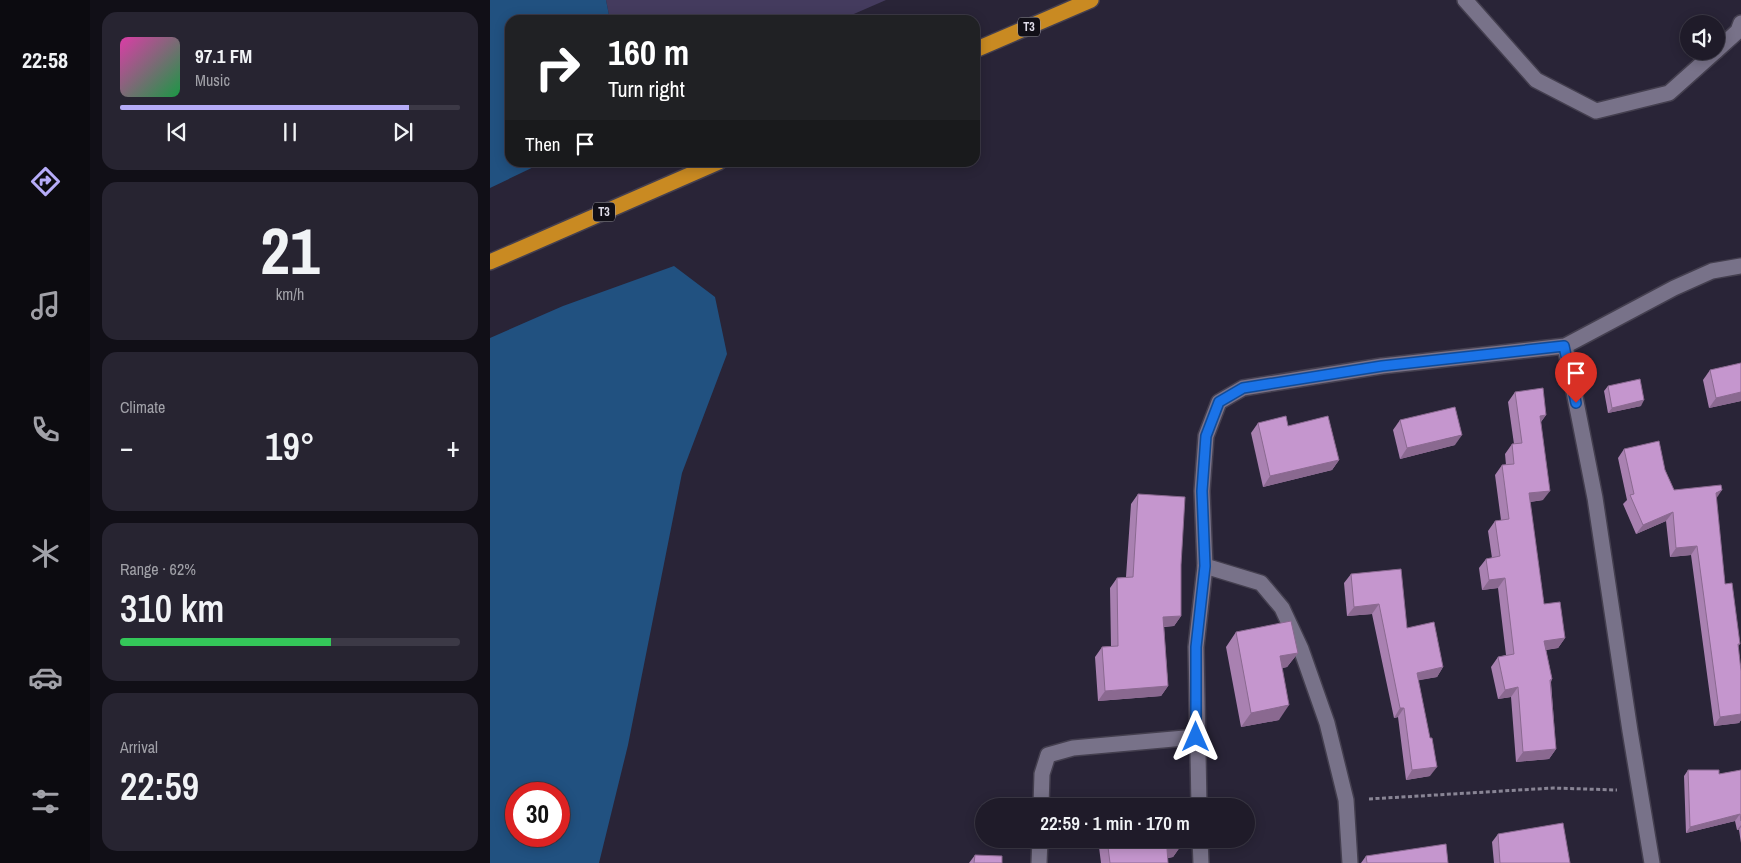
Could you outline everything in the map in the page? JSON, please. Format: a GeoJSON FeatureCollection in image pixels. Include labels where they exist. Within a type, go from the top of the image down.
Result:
{"type":"FeatureCollection","features":[{"type":"Feature","properties":{"kind":"highway","name":"T3"},"geometry":{"type":"LineString","coordinates":[[980,48],[1092,0]]}},
{"type":"Feature","properties":{"kind":"highway","name":"T3"},"geometry":{"type":"LineString","coordinates":[[490,262],[707,167]]}},
{"type":"Feature","properties":{"kind":"street"},"geometry":{"type":"LineString","coordinates":[[1465,0],[1536,80],[1596,111],[1669,94],[1706,60]]}},
{"type":"Feature","properties":{"kind":"street"},"geometry":{"type":"LineString","coordinates":[[1725,43],[1738,32],[1741,23]]}},
{"type":"Feature","properties":{"kind":"street"},"geometry":{"type":"LineString","coordinates":[[1199,798],[1196,737],[1196,647],[1205,566],[1202,491],[1206,436],[1219,402],[1243,388],[1382,366],[1564,346],[1689,281],[1712,271],[1741,266]]}},
{"type":"Feature","properties":{"kind":"street"},"geometry":{"type":"LineString","coordinates":[[1564,346],[1595,498],[1652,863]]}},
{"type":"Feature","properties":{"kind":"street"},"geometry":{"type":"LineString","coordinates":[[1205,566],[1261,583],[1282,608],[1301,649],[1326,723],[1346,800],[1350,863]]}},
{"type":"Feature","properties":{"kind":"street"},"geometry":{"type":"LineString","coordinates":[[1041,798],[1042,774],[1048,755],[1073,748],[1196,737]]}},
{"type":"Feature","properties":{"kind":"street"},"geometry":{"type":"LineString","coordinates":[[1039,863],[1040,848]]}},
{"type":"Feature","properties":{"kind":"street"},"geometry":{"type":"LineString","coordinates":[[1200,848],[1201,863]]}},
{"type":"Feature","properties":{"kind":"path"},"geometry":{"type":"LineString","coordinates":[[1346,800],[1553,788],[1640,792]]}},
{"type":"Feature","properties":{"kind":"shaded area"},"geometry":{"type":"Polygon","coordinates":[[[606,0],[886,0],[852,15],[609,15],[606,0]]]}},
{"type":"Feature","properties":{"kind":"water"},"geometry":{"type":"Polygon","coordinates":[[[490,0],[606,0],[609,15],[505,15],[505,167],[534,167],[490,188],[490,0]]]}},
{"type":"Feature","properties":{"kind":"water"},"geometry":{"type":"Polygon","coordinates":[[[674,266],[715,297],[727,354],[682,473],[628,745],[599,863],[490,863],[490,338],[563,306],[674,266]]]}},
{"type":"Feature","properties":{"kind":"building"},"geometry":{"type":"Polygon","coordinates":[[[1741,363],[1741,392],[1716,398],[1710,370],[1741,363]]]}},
{"type":"Feature","properties":{"kind":"building"},"geometry":{"type":"Polygon","coordinates":[[[1640,379],[1644,400],[1612,408],[1608,386],[1640,379]]]}},
{"type":"Feature","properties":{"kind":"building"},"geometry":{"type":"Polygon","coordinates":[[[1543,388],[1546,415],[1540,416],[1550,491],[1529,493],[1544,604],[1560,602],[1565,638],[1544,641],[1552,679],[1550,680],[1556,749],[1523,752],[1518,687],[1505,690],[1498,657],[1514,654],[1505,578],[1489,580],[1486,559],[1500,556],[1495,521],[1509,519],[1502,465],[1514,464],[1512,444],[1522,443],[1515,392],[1543,388]]]}},
{"type":"Feature","properties":{"kind":"building"},"geometry":{"type":"Polygon","coordinates":[[[1455,407],[1462,435],[1407,448],[1400,420],[1455,407]]]}},
{"type":"Feature","properties":{"kind":"building"},"geometry":{"type":"Polygon","coordinates":[[[1286,416],[1288,426],[1328,416],[1339,460],[1270,476],[1258,423],[1286,416]]]}},
{"type":"Feature","properties":{"kind":"building"},"geometry":{"type":"Polygon","coordinates":[[[1659,441],[1665,470],[1674,490],[1721,485],[1722,490],[1716,493],[1725,584],[1732,583],[1740,644],[1738,644],[1741,671],[1741,714],[1720,717],[1697,546],[1676,548],[1673,512],[1643,525],[1630,495],[1634,494],[1624,449],[1659,441]]]}},
{"type":"Feature","properties":{"kind":"building"},"geometry":{"type":"Polygon","coordinates":[[[1138,494],[1185,497],[1181,565],[1181,616],[1163,617],[1168,686],[1105,691],[1102,647],[1118,646],[1117,578],[1133,577],[1138,494]]]}},
{"type":"Feature","properties":{"kind":"building"},"geometry":{"type":"Polygon","coordinates":[[[1401,569],[1407,628],[1434,622],[1443,667],[1417,673],[1437,767],[1412,770],[1404,708],[1400,708],[1379,604],[1354,607],[1351,574],[1401,569]]]}},
{"type":"Feature","properties":{"kind":"building"},"geometry":{"type":"Polygon","coordinates":[[[1291,621],[1298,653],[1280,656],[1289,705],[1251,713],[1236,632],[1291,621]]]}},
{"type":"Feature","properties":{"kind":"building"},"geometry":{"type":"Polygon","coordinates":[[[1688,770],[1719,770],[1719,774],[1741,770],[1741,821],[1740,814],[1690,827],[1688,770]]]}},
{"type":"Feature","properties":{"kind":"building"},"geometry":{"type":"Polygon","coordinates":[[[1563,823],[1570,863],[1500,863],[1498,834],[1563,823]]]}},
{"type":"Feature","properties":{"kind":"building"},"geometry":{"type":"Polygon","coordinates":[[[1446,844],[1448,863],[1367,863],[1366,856],[1446,844]]]}},
{"type":"Feature","properties":{"kind":"building"},"geometry":{"type":"Polygon","coordinates":[[[1108,848],[1174,848],[1167,849],[1168,863],[1110,863],[1108,848]]]}},
{"type":"Feature","properties":{"kind":"building"},"geometry":{"type":"Polygon","coordinates":[[[975,855],[1002,856],[1002,863],[974,863],[975,855]]]}},
{"type":"Feature","properties":{"kind":"route"},"geometry":{"type":"LineString","coordinates":[[1196,737],[1196,647],[1205,566],[1202,491],[1206,436],[1219,402],[1243,388],[1382,366],[1564,346],[1576,403]]}}]}
